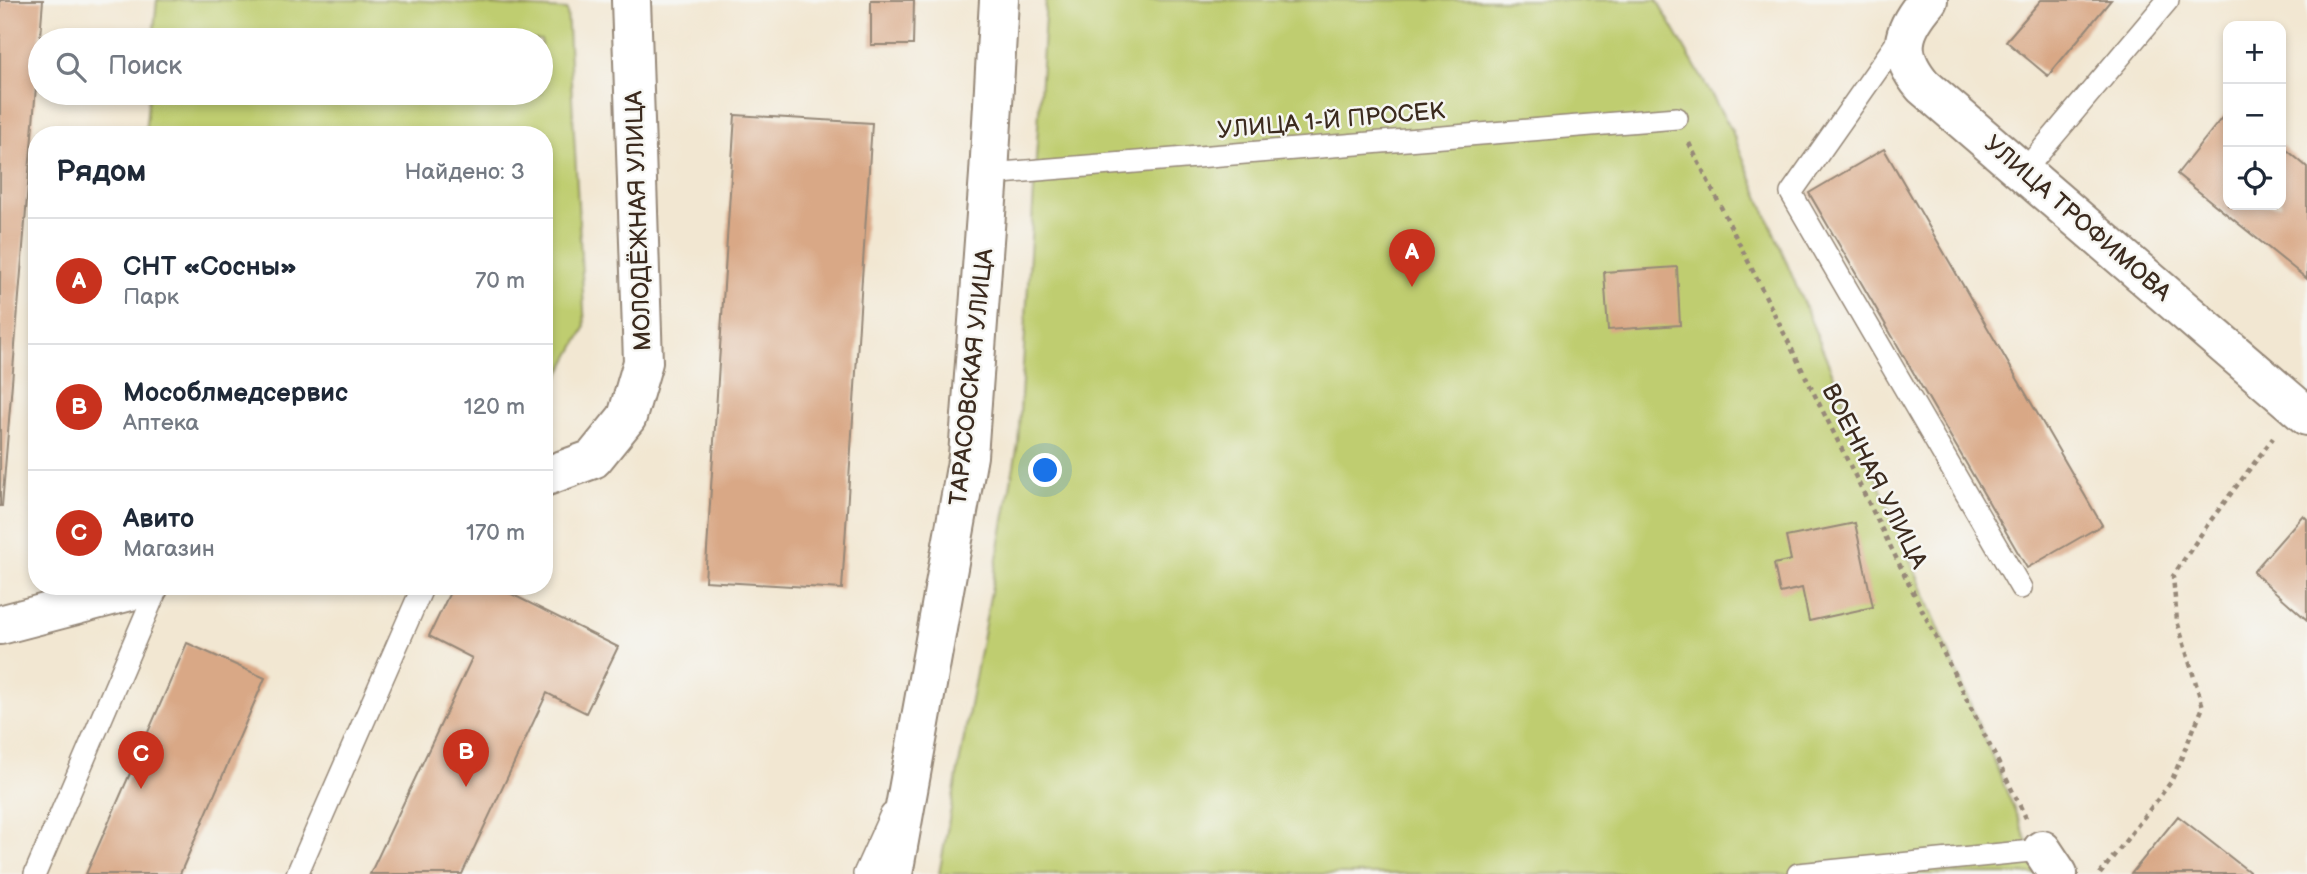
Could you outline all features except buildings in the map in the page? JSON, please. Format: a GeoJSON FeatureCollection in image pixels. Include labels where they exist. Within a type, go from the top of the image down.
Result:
{"type":"FeatureCollection","features":[{"type":"Feature","properties":{"kind":"street","name":"МОЛОДЁЖНАЯ УЛИЦА"},"geometry":{"type":"LineString","coordinates":[[553,474],[593,459],[627,417],[643,362],[631,0]]}},
{"type":"Feature","properties":{"kind":"street","name":"ТАРАСОВСКАЯ УЛИЦА"},"geometry":{"type":"LineString","coordinates":[[893,874],[968,456],[999,0]]}},
{"type":"Feature","properties":{"kind":"street","name":"УЛИЦА ТРОФИМОВА"},"geometry":{"type":"LineString","coordinates":[[1918,14],[1904,48],[1910,70],[1923,86],[2302,411]]}},
{"type":"Feature","properties":{"kind":"street"},"geometry":{"type":"LineString","coordinates":[[0,625],[115,595]]}},
{"type":"Feature","properties":{"kind":"lane"},"geometry":{"type":"LineString","coordinates":[[2024,171],[2168,0]]}},
{"type":"Feature","properties":{"kind":"lane"},"geometry":{"type":"LineString","coordinates":[[1918,14],[1791,193],[2021,588]]}},
{"type":"Feature","properties":{"kind":"lane","name":"УЛИЦА 1-Й ПРОСЕК"},"geometry":{"type":"LineString","coordinates":[[989,174],[1677,118]]}},
{"type":"Feature","properties":{"kind":"lane"},"geometry":{"type":"LineString","coordinates":[[36,874],[154,595]]}},
{"type":"Feature","properties":{"kind":"lane"},"geometry":{"type":"LineString","coordinates":[[297,874],[419,595]]}},
{"type":"Feature","properties":{"kind":"lane"},"geometry":{"type":"LineString","coordinates":[[864,874],[915,761]]}},
{"type":"Feature","properties":{"kind":"lane"},"geometry":{"type":"LineString","coordinates":[[1798,874],[2050,862]]}},
{"type":"Feature","properties":{"kind":"path","name":"ВОЕННАЯ УЛИЦА"},"geometry":{"type":"LineString","coordinates":[[1677,118],[2050,862]]}},
{"type":"Feature","properties":{"kind":"path"},"geometry":{"type":"LineString","coordinates":[[2100,874],[2171,782],[2203,707],[2176,621],[2173,576],[2208,524],[2302,411]]}},
{"type":"Feature","properties":{"kind":"green space"},"geometry":{"type":"Polygon","coordinates":[[[157,0],[413,0],[567,10],[585,328],[553,387],[553,126],[146,126],[148,105],[553,105],[553,28],[154,28],[157,0]]]}},
{"type":"Feature","properties":{"kind":"green space"},"geometry":{"type":"Polygon","coordinates":[[[1046,0],[1657,0],[1731,129],[2041,874],[939,874],[1018,444],[1046,0]]]}},
{"type":"Feature","properties":{"kind":"place","name":"СНТ «Сосны»"},"geometry":{"type":"Point","coordinates":[1412,287]}},
{"type":"Feature","properties":{"kind":"place","name":"Мособлмедсервис"},"geometry":{"type":"Point","coordinates":[466,787]}},
{"type":"Feature","properties":{"kind":"place","name":"Авито"},"geometry":{"type":"Point","coordinates":[141,789]}}]}
